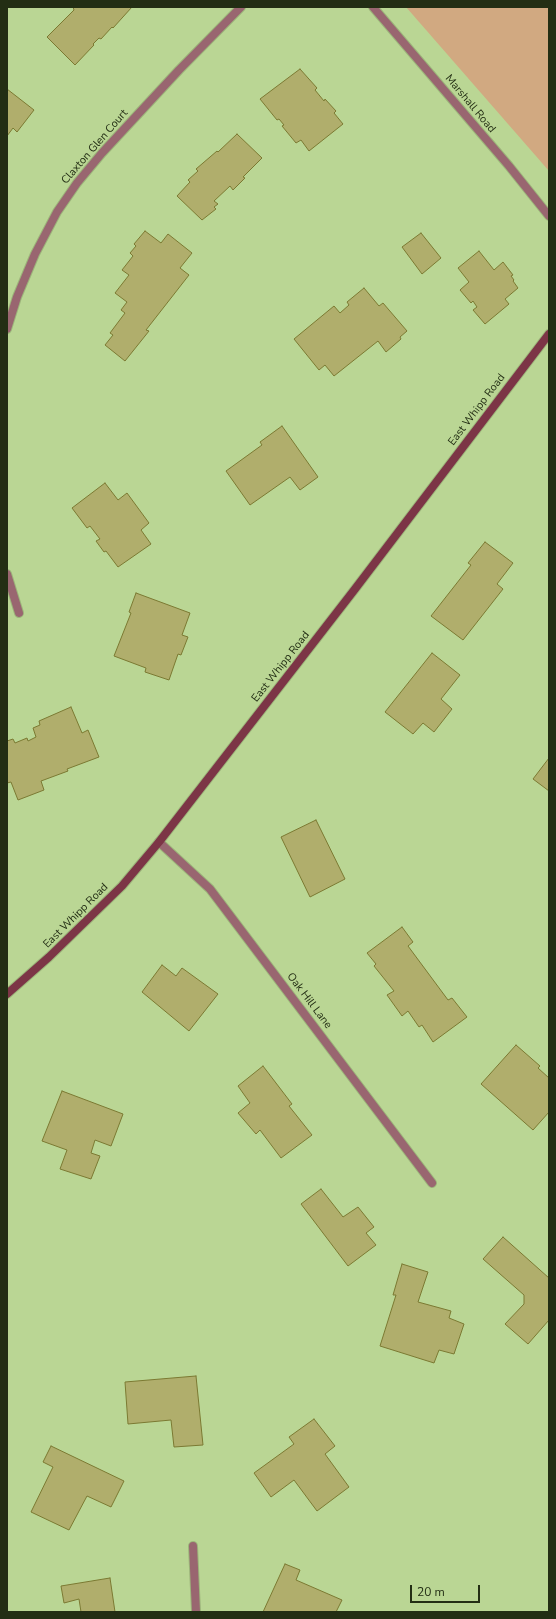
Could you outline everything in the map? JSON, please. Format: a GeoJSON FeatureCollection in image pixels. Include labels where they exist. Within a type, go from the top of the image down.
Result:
{"type":"FeatureCollection","features":[{"type":"Feature","properties":{"kind":"main road","name":"East Whipp Road"},"geometry":{"type":"LineString","coordinates":[[7,994],[49,957],[122,886],[159,842],[355,589],[549,334]]}},
{"type":"Feature","properties":{"kind":"street","name":"Claxton Glen Court"},"geometry":{"type":"LineString","coordinates":[[7,329],[17,297],[35,254],[58,212],[77,183],[204,43],[241,7]]}},
{"type":"Feature","properties":{"kind":"street","name":"Marshall Road"},"geometry":{"type":"LineString","coordinates":[[373,7],[509,166],[549,216]]}},
{"type":"Feature","properties":{"kind":"street"},"geometry":{"type":"LineString","coordinates":[[7,574],[19,613]]}},
{"type":"Feature","properties":{"kind":"street","name":"Oak Hill Lane"},"geometry":{"type":"LineString","coordinates":[[159,842],[210,889],[432,1183]]}},
{"type":"Feature","properties":{"kind":"street"},"geometry":{"type":"LineString","coordinates":[[192,1546],[196,1612]]}},
{"type":"Feature","properties":{"kind":"shaded area"},"geometry":{"type":"Polygon","coordinates":[[[406,7],[549,7],[549,171],[406,7]]]}},
{"type":"Feature","properties":{"kind":"building"},"geometry":{"type":"Polygon","coordinates":[[[73,7],[132,7],[113,28],[112,27],[101,39],[99,38],[93,44],[94,45],[75,65],[47,37],[74,10],[73,7]]]}},
{"type":"Feature","properties":{"kind":"building"},"geometry":{"type":"Polygon","coordinates":[[[300,69],[317,88],[315,90],[324,101],[325,99],[336,111],[334,113],[343,124],[309,151],[301,140],[296,143],[282,126],[284,125],[279,119],[277,120],[260,99],[300,69]]]}},
{"type":"Feature","properties":{"kind":"building"},"geometry":{"type":"Polygon","coordinates":[[[7,89],[34,110],[17,132],[13,128],[7,136],[7,89]]]}},
{"type":"Feature","properties":{"kind":"building"},"geometry":{"type":"Polygon","coordinates":[[[237,134],[262,158],[243,177],[245,178],[233,190],[230,186],[214,201],[218,204],[214,207],[216,209],[202,220],[177,196],[190,182],[188,180],[198,171],[196,169],[217,151],[218,152],[237,134]]]}},
{"type":"Feature","properties":{"kind":"building"},"geometry":{"type":"Polygon","coordinates":[[[145,231],[161,243],[168,234],[192,253],[180,268],[189,275],[146,330],[149,331],[125,361],[105,345],[113,335],[110,333],[125,313],[121,310],[127,302],[115,293],[129,275],[122,270],[133,256],[130,253],[136,246],[134,244],[145,231]]]}},
{"type":"Feature","properties":{"kind":"building"},"geometry":{"type":"Polygon","coordinates":[[[421,233],[441,258],[422,274],[402,247],[421,233]]]}},
{"type":"Feature","properties":{"kind":"building"},"geometry":{"type":"Polygon","coordinates":[[[479,251],[494,270],[503,262],[513,275],[511,276],[518,288],[505,299],[509,304],[485,324],[473,310],[477,307],[473,301],[471,303],[460,290],[469,282],[458,268],[479,251]]]}},
{"type":"Feature","properties":{"kind":"building"},"geometry":{"type":"Polygon","coordinates":[[[364,288],[379,306],[383,303],[407,331],[400,337],[401,339],[386,352],[378,341],[334,376],[325,365],[319,370],[294,339],[334,306],[340,313],[349,305],[347,302],[364,288]]]}},
{"type":"Feature","properties":{"kind":"building"},"geometry":{"type":"Polygon","coordinates":[[[282,426],[318,477],[300,490],[290,477],[250,505],[226,471],[262,445],[260,442],[282,426]]]}},
{"type":"Feature","properties":{"kind":"building"},"geometry":{"type":"Polygon","coordinates":[[[105,483],[118,500],[127,493],[149,523],[141,530],[151,544],[118,567],[96,541],[100,539],[90,526],[87,528],[72,508],[105,483]]]}},
{"type":"Feature","properties":{"kind":"building"},"geometry":{"type":"Polygon","coordinates":[[[485,542],[513,563],[497,584],[503,589],[463,640],[431,616],[471,565],[468,563],[485,542]]]}},
{"type":"Feature","properties":{"kind":"building"},"geometry":{"type":"Polygon","coordinates":[[[136,593],[190,613],[182,635],[188,637],[181,655],[178,654],[169,680],[145,672],[146,668],[114,656],[131,613],[129,612],[136,593]]]}},
{"type":"Feature","properties":{"kind":"building"},"geometry":{"type":"Polygon","coordinates":[[[432,653],[460,675],[441,699],[452,709],[434,732],[423,723],[413,734],[385,712],[432,653]]]}},
{"type":"Feature","properties":{"kind":"building"},"geometry":{"type":"Polygon","coordinates":[[[71,707],[82,733],[88,730],[99,757],[41,781],[44,790],[18,800],[11,782],[7,783],[7,741],[13,739],[15,743],[27,738],[28,741],[36,737],[33,728],[40,725],[39,721],[71,707]]]}},
{"type":"Feature","properties":{"kind":"building"},"geometry":{"type":"Polygon","coordinates":[[[549,758],[549,791],[533,779],[549,758]]]}},
{"type":"Feature","properties":{"kind":"building"},"geometry":{"type":"Polygon","coordinates":[[[316,820],[345,879],[310,897],[281,837],[316,820]]]}},
{"type":"Feature","properties":{"kind":"building"},"geometry":{"type":"Polygon","coordinates":[[[402,927],[413,942],[408,946],[448,1000],[452,998],[467,1017],[433,1042],[422,1025],[419,1027],[408,1011],[402,1016],[387,995],[394,991],[374,966],[376,964],[367,953],[402,927]]]}},
{"type":"Feature","properties":{"kind":"building"},"geometry":{"type":"Polygon","coordinates":[[[162,965],[176,976],[182,968],[218,994],[189,1031],[142,992],[162,965]]]}},
{"type":"Feature","properties":{"kind":"building"},"geometry":{"type":"Polygon","coordinates":[[[516,1045],[540,1066],[538,1068],[549,1078],[549,1112],[533,1130],[481,1084],[516,1045]]]}},
{"type":"Feature","properties":{"kind":"building"},"geometry":{"type":"Polygon","coordinates":[[[263,1066],[292,1104],[289,1106],[312,1135],[281,1158],[260,1130],[256,1134],[238,1113],[250,1103],[238,1086],[263,1066]]]}},
{"type":"Feature","properties":{"kind":"building"},"geometry":{"type":"Polygon","coordinates":[[[62,1091],[123,1114],[111,1146],[95,1140],[91,1153],[100,1156],[91,1179],[60,1169],[67,1150],[42,1141],[62,1091]]]}},
{"type":"Feature","properties":{"kind":"building"},"geometry":{"type":"Polygon","coordinates":[[[321,1189],[343,1217],[358,1207],[374,1227],[366,1233],[376,1245],[348,1266],[301,1204],[321,1189]]]}},
{"type":"Feature","properties":{"kind":"building"},"geometry":{"type":"Polygon","coordinates":[[[503,1237],[549,1278],[549,1320],[528,1344],[505,1324],[524,1304],[524,1295],[483,1259],[503,1237]]]}},
{"type":"Feature","properties":{"kind":"building"},"geometry":{"type":"Polygon","coordinates":[[[402,1264],[428,1272],[418,1302],[451,1311],[449,1318],[464,1324],[454,1354],[439,1350],[434,1363],[380,1346],[396,1295],[393,1295],[402,1264]]]}},
{"type":"Feature","properties":{"kind":"building"},"geometry":{"type":"Polygon","coordinates":[[[196,1376],[203,1445],[174,1447],[171,1420],[128,1424],[125,1382],[196,1376]]]}},
{"type":"Feature","properties":{"kind":"building"},"geometry":{"type":"Polygon","coordinates":[[[314,1419],[335,1446],[325,1454],[349,1487],[317,1511],[294,1480],[271,1497],[254,1473],[294,1444],[289,1437],[314,1419]]]}},
{"type":"Feature","properties":{"kind":"building"},"geometry":{"type":"Polygon","coordinates":[[[51,1446],[124,1481],[111,1507],[87,1496],[69,1530],[31,1512],[53,1467],[43,1462],[51,1446]]]}},
{"type":"Feature","properties":{"kind":"building"},"geometry":{"type":"Polygon","coordinates":[[[285,1564],[300,1570],[296,1580],[342,1600],[336,1612],[263,1612],[285,1564]]]}},
{"type":"Feature","properties":{"kind":"building"},"geometry":{"type":"Polygon","coordinates":[[[110,1578],[115,1612],[81,1612],[79,1599],[64,1603],[61,1586],[110,1578]]]}}]}
